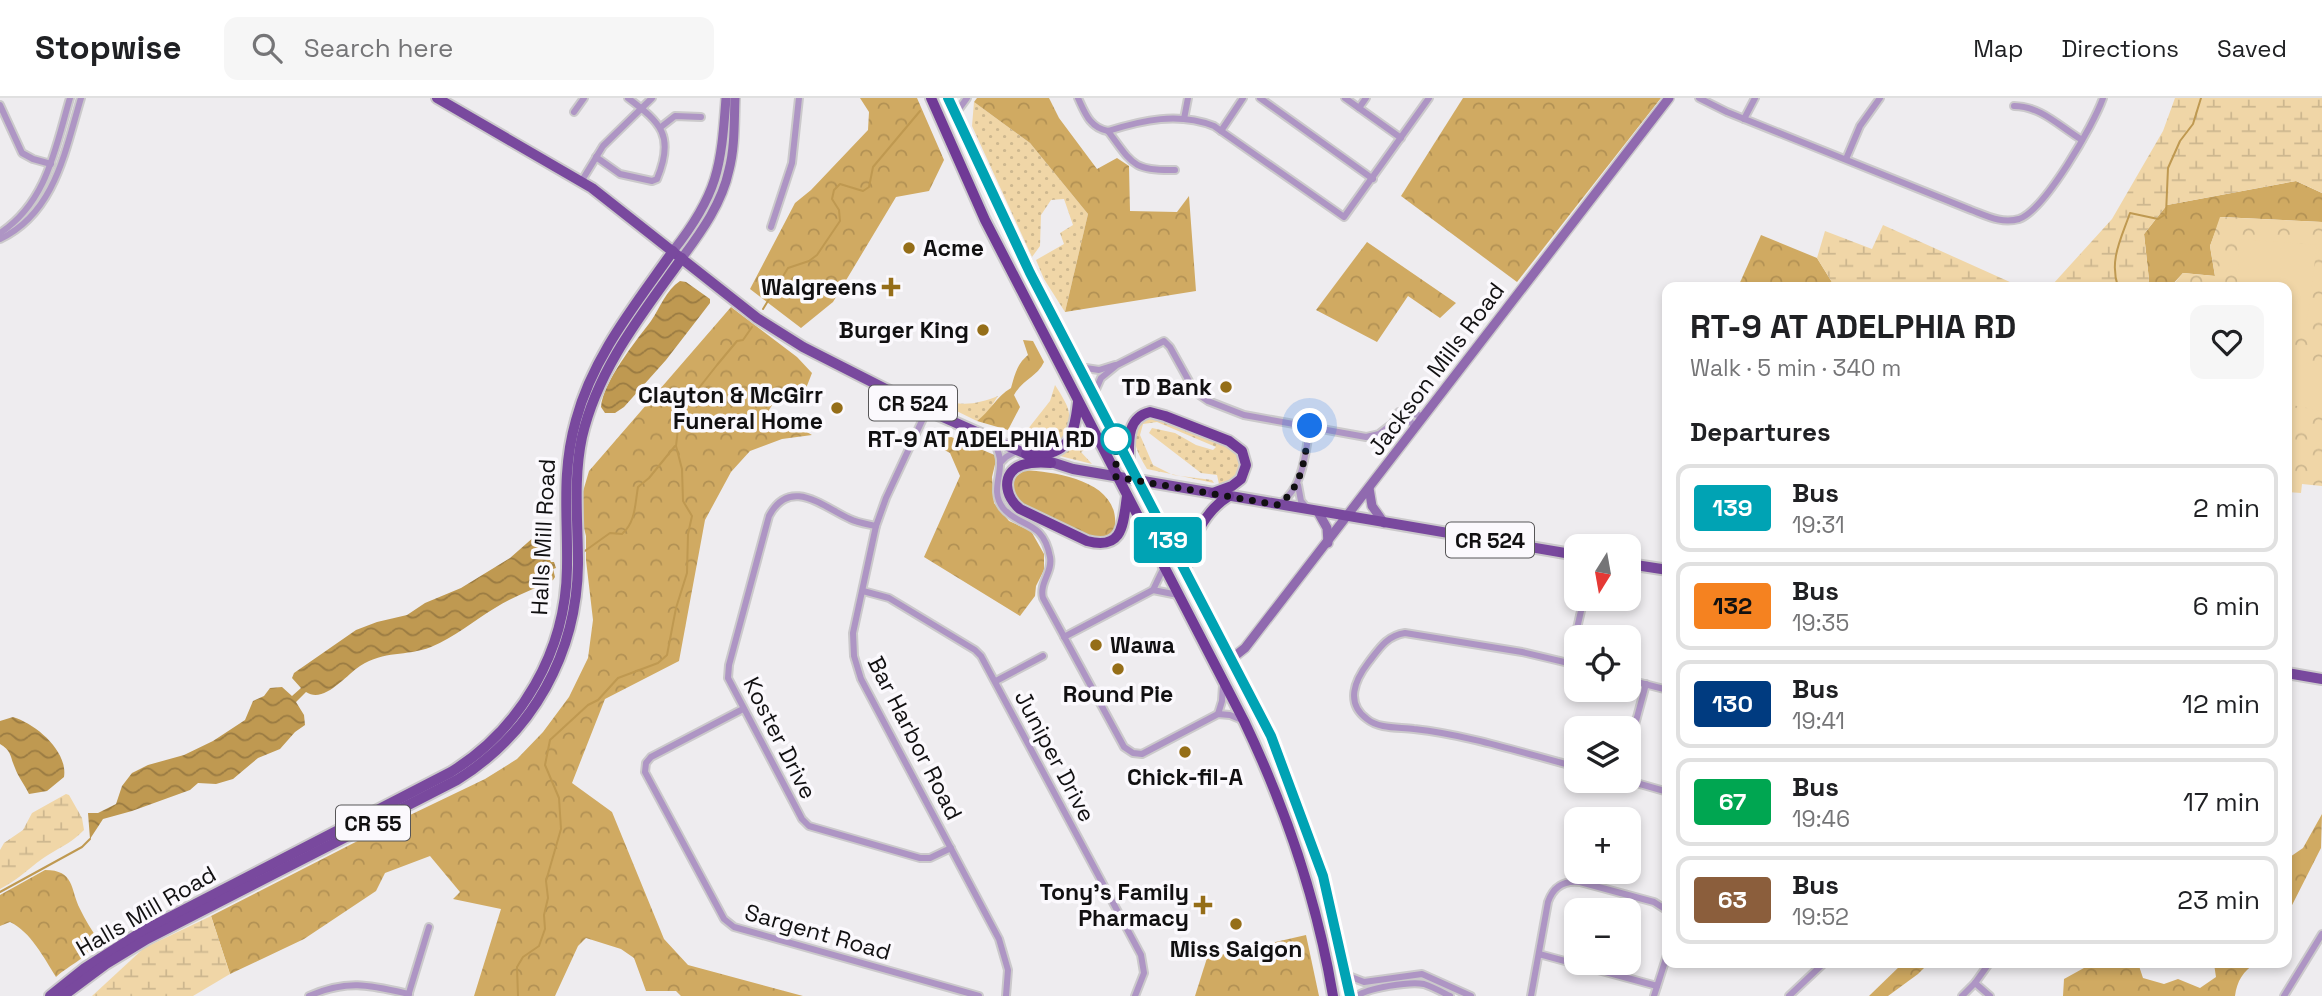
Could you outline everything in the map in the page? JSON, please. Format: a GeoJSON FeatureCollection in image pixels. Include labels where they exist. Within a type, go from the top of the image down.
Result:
{"type":"FeatureCollection","features":[{"type":"Feature","properties":{"kind":"highway"},"geometry":{"type":"LineString","coordinates":[[931,98],[985,220],[1244,721],[1283,808],[1320,929],[1333,996]]}},
{"type":"Feature","properties":{"kind":"highway"},"geometry":{"type":"LineString","coordinates":[[948,98],[1016,245],[1271,736],[1323,876],[1350,996]]}},
{"type":"Feature","properties":{"kind":"highway"},"geometry":{"type":"LineString","coordinates":[[1022,452],[1052,453],[1067,444],[1074,430],[1078,402]]}},
{"type":"Feature","properties":{"kind":"highway"},"geometry":{"type":"LineString","coordinates":[[1129,464],[1130,430],[1136,421],[1150,412],[1165,416],[1229,441],[1242,451],[1246,465],[1241,479],[1232,486],[1213,493]]}},
{"type":"Feature","properties":{"kind":"highway"},"geometry":{"type":"LineString","coordinates":[[1051,463],[1035,462],[1014,469],[1009,476],[1006,493],[1011,503],[1020,509],[1087,541],[1098,544],[1116,538],[1124,522],[1127,496]]}},
{"type":"Feature","properties":{"kind":"highway"},"geometry":{"type":"LineString","coordinates":[[1185,572],[1194,538],[1211,511],[1229,496]]}},
{"type":"Feature","properties":{"kind":"main road","name":"CR 524"},"geometry":{"type":"LineString","coordinates":[[438,98],[592,188],[758,318],[792,341],[834,365],[927,410],[1022,452],[1051,463],[1116,477],[1564,553]]}},
{"type":"Feature","properties":{"kind":"main road"},"geometry":{"type":"LineString","coordinates":[[678,254],[702,212],[715,182],[722,154],[726,98]]}},
{"type":"Feature","properties":{"kind":"main road"},"geometry":{"type":"LineString","coordinates":[[678,254],[706,223],[725,184],[732,155],[735,98]]}},
{"type":"Feature","properties":{"kind":"main road","name":"Jackson Mills Road"},"geometry":{"type":"LineString","coordinates":[[1230,660],[1245,648],[1328,543],[1669,98]]}},
{"type":"Feature","properties":{"kind":"main road","name":"Halls Mill Road"},"geometry":{"type":"LineString","coordinates":[[63,996],[106,964],[147,939],[472,771],[491,756],[528,716],[559,664],[573,618],[572,552],[576,477],[590,408],[618,349],[678,254]]}},
{"type":"Feature","properties":{"kind":"main road"},"geometry":{"type":"LineString","coordinates":[[1369,488],[1372,506],[1384,523]]}},
{"type":"Feature","properties":{"kind":"main road"},"geometry":{"type":"LineString","coordinates":[[1313,511],[1327,528],[1328,543]]}},
{"type":"Feature","properties":{"kind":"main road","name":"Halls Mill Road"},"geometry":{"type":"LineString","coordinates":[[50,996],[85,968],[143,931],[438,779],[484,748],[520,709],[547,660],[562,616],[573,565]]}},
{"type":"Feature","properties":{"kind":"main road"},"geometry":{"type":"LineString","coordinates":[[1642,566],[1662,569]]}},
{"type":"Feature","properties":{"kind":"main road"},"geometry":{"type":"LineString","coordinates":[[2292,674],[2322,678]]}},
{"type":"Feature","properties":{"kind":"street"},"geometry":{"type":"LineString","coordinates":[[0,233],[29,208],[42,188],[70,98]]}},
{"type":"Feature","properties":{"kind":"street"},"geometry":{"type":"LineString","coordinates":[[0,239],[32,216],[53,187],[81,98]]}},
{"type":"Feature","properties":{"kind":"street"},"geometry":{"type":"LineString","coordinates":[[574,112],[584,98]]}},
{"type":"Feature","properties":{"kind":"street"},"geometry":{"type":"LineString","coordinates":[[596,157],[620,174],[652,181],[657,179],[665,144],[661,127],[628,98]]}},
{"type":"Feature","properties":{"kind":"street"},"geometry":{"type":"LineString","coordinates":[[581,181],[603,146],[652,98]]}},
{"type":"Feature","properties":{"kind":"street"},"geometry":{"type":"LineString","coordinates":[[771,226],[792,163],[799,98]]}},
{"type":"Feature","properties":{"kind":"street"},"geometry":{"type":"LineString","coordinates":[[955,115],[967,98]]}},
{"type":"Feature","properties":{"kind":"street"},"geometry":{"type":"LineString","coordinates":[[1078,98],[1092,124],[1101,130],[1108,131],[1148,120],[1184,119],[1205,123],[1221,131],[1344,217],[1429,98]]}},
{"type":"Feature","properties":{"kind":"street"},"geometry":{"type":"LineString","coordinates":[[1184,119],[1188,98]]}},
{"type":"Feature","properties":{"kind":"street"},"geometry":{"type":"LineString","coordinates":[[1221,131],[1243,98]]}},
{"type":"Feature","properties":{"kind":"street"},"geometry":{"type":"LineString","coordinates":[[1260,98],[1373,179]]}},
{"type":"Feature","properties":{"kind":"street"},"geometry":{"type":"LineString","coordinates":[[1345,98],[1401,138]]}},
{"type":"Feature","properties":{"kind":"street"},"geometry":{"type":"LineString","coordinates":[[1359,108],[1366,98]]}},
{"type":"Feature","properties":{"kind":"street"},"geometry":{"type":"LineString","coordinates":[[1699,98],[1744,119],[1971,210],[2007,221],[2024,217],[2034,209],[2092,127],[2103,98]]}},
{"type":"Feature","properties":{"kind":"street"},"geometry":{"type":"LineString","coordinates":[[1744,119],[1755,98]]}},
{"type":"Feature","properties":{"kind":"street"},"geometry":{"type":"LineString","coordinates":[[1846,159],[1860,126],[1880,98]]}},
{"type":"Feature","properties":{"kind":"street"},"geometry":{"type":"LineString","coordinates":[[0,105],[22,153],[51,164]]}},
{"type":"Feature","properties":{"kind":"street"},"geometry":{"type":"LineString","coordinates":[[2014,106],[2038,110],[2082,140]]}},
{"type":"Feature","properties":{"kind":"street"},"geometry":{"type":"LineString","coordinates":[[661,127],[675,116],[701,117]]}},
{"type":"Feature","properties":{"kind":"street"},"geometry":{"type":"LineString","coordinates":[[1108,131],[1137,166],[1152,170],[1175,170]]}},
{"type":"Feature","properties":{"kind":"street"},"geometry":{"type":"LineString","coordinates":[[1079,367],[1099,370],[1116,365],[1164,341],[1195,392],[1205,400],[1239,414],[1366,437],[1379,434],[1405,417],[1415,428]]}},
{"type":"Feature","properties":{"kind":"street"},"geometry":{"type":"LineString","coordinates":[[1093,396],[1101,378],[1116,365]]}},
{"type":"Feature","properties":{"kind":"street","name":"Bar Harbor Road"},"geometry":{"type":"LineString","coordinates":[[927,410],[886,498],[876,526],[852,641],[858,671],[1004,949],[1009,970],[1006,996]]}},
{"type":"Feature","properties":{"kind":"street"},"geometry":{"type":"LineString","coordinates":[[1394,423],[1399,412],[1425,416]]}},
{"type":"Feature","properties":{"kind":"street"},"geometry":{"type":"LineString","coordinates":[[1278,505],[1290,497],[1298,483],[1310,426]]}},
{"type":"Feature","properties":{"kind":"street"},"geometry":{"type":"LineString","coordinates":[[994,440],[1000,463],[996,488],[1001,505],[1011,515],[1035,528],[1048,550],[1051,564],[1042,587],[1042,595],[1124,747],[1130,752],[1145,753],[1218,714],[1230,715],[1244,721]]}},
{"type":"Feature","properties":{"kind":"street"},"geometry":{"type":"LineString","coordinates":[[1000,463],[1006,457],[1022,452]]}},
{"type":"Feature","properties":{"kind":"street"},"geometry":{"type":"LineString","coordinates":[[1298,483],[1301,501],[1313,511]]}},
{"type":"Feature","properties":{"kind":"street","name":"Koster Drive"},"geometry":{"type":"LineString","coordinates":[[876,526],[852,520],[804,496],[786,499],[772,511],[728,671],[731,685],[802,819],[809,826],[920,858],[930,858],[951,848]]}},
{"type":"Feature","properties":{"kind":"street"},"geometry":{"type":"LineString","coordinates":[[1064,638],[1153,590],[1164,567]]}},
{"type":"Feature","properties":{"kind":"street"},"geometry":{"type":"LineString","coordinates":[[1153,590],[1179,596]]}},
{"type":"Feature","properties":{"kind":"street","name":"Juniper Drive"},"geometry":{"type":"LineString","coordinates":[[863,591],[889,598],[981,656],[1141,955],[1144,973],[1135,996]]}},
{"type":"Feature","properties":{"kind":"street"},"geometry":{"type":"LineString","coordinates":[[1564,662],[1522,652],[1405,633],[1392,637],[1380,647],[1357,680],[1354,698],[1362,715],[1376,724],[1454,735],[1564,764]]}},
{"type":"Feature","properties":{"kind":"street"},"geometry":{"type":"LineString","coordinates":[[996,681],[1043,656]]}},
{"type":"Feature","properties":{"kind":"street"},"geometry":{"type":"LineString","coordinates":[[1218,714],[1223,681]]}},
{"type":"Feature","properties":{"kind":"street"},"geometry":{"type":"LineString","coordinates":[[1641,683],[1662,688]]}},
{"type":"Feature","properties":{"kind":"street"},"geometry":{"type":"LineString","coordinates":[[1637,716],[1646,684]]}},
{"type":"Feature","properties":{"kind":"street","name":"Sargent Road"},"geometry":{"type":"LineString","coordinates":[[743,709],[651,757],[645,766],[645,772],[724,919],[734,927],[979,996]]}},
{"type":"Feature","properties":{"kind":"street"},"geometry":{"type":"LineString","coordinates":[[1641,784],[1662,790]]}},
{"type":"Feature","properties":{"kind":"street"},"geometry":{"type":"LineString","coordinates":[[1531,996],[1549,898],[1556,888],[1567,882],[1580,882],[1654,902],[1662,907]]}},
{"type":"Feature","properties":{"kind":"street"},"geometry":{"type":"LineString","coordinates":[[309,996],[327,989],[358,984],[409,995],[429,927]]}},
{"type":"Feature","properties":{"kind":"street"},"geometry":{"type":"LineString","coordinates":[[2284,996],[2321,937]]}},
{"type":"Feature","properties":{"kind":"street"},"geometry":{"type":"LineString","coordinates":[[1539,954],[1657,986]]}},
{"type":"Feature","properties":{"kind":"street"},"geometry":{"type":"LineString","coordinates":[[1654,996],[1663,968]]}},
{"type":"Feature","properties":{"kind":"street"},"geometry":{"type":"LineString","coordinates":[[1789,996],[1819,968]]}},
{"type":"Feature","properties":{"kind":"street"},"geometry":{"type":"LineString","coordinates":[[1962,996],[1986,968]]}},
{"type":"Feature","properties":{"kind":"street"},"geometry":{"type":"LineString","coordinates":[[1346,975],[1364,982],[1422,974],[1471,996]]}},
{"type":"Feature","properties":{"kind":"street"},"geometry":{"type":"LineString","coordinates":[[1357,996],[1366,991],[1415,983],[1450,996]]}},
{"type":"Feature","properties":{"kind":"street"},"geometry":{"type":"LineString","coordinates":[[1975,983],[1990,996]]}},
{"type":"Feature","properties":{"kind":"green space"},"geometry":{"type":"Polygon","coordinates":[[[860,98],[917,98],[944,160],[929,191],[896,197],[833,302],[801,328],[750,289],[795,203],[811,190],[868,130],[869,112],[860,98]]]}},
{"type":"Feature","properties":{"kind":"green space"},"geometry":{"type":"Polygon","coordinates":[[[977,98],[1049,98],[1059,118],[1097,169],[1117,158],[1129,166],[1130,211],[1177,212],[1189,196],[1196,291],[1065,312],[1088,214],[1030,143],[974,102],[977,98]]]}},
{"type":"Feature","properties":{"kind":"green space"},"geometry":{"type":"Polygon","coordinates":[[[1463,98],[1661,98],[1517,282],[1401,196],[1463,98]]]}},
{"type":"Feature","properties":{"kind":"green space"},"geometry":{"type":"Polygon","coordinates":[[[2175,98],[2322,98],[2322,193],[2296,181],[2167,205],[2144,234],[2148,282],[2055,282],[2112,219],[2163,131],[2175,98]]]}},
{"type":"Feature","properties":{"kind":"green space"},"geometry":{"type":"Polygon","coordinates":[[[974,102],[1030,143],[1088,214],[1065,312],[1044,279],[1036,260],[1064,244],[1060,233],[1073,225],[1064,199],[1051,200],[1041,215],[1040,246],[1032,257],[972,126],[974,102]]]}},
{"type":"Feature","properties":{"kind":"green space"},"geometry":{"type":"Polygon","coordinates":[[[2296,181],[2322,193],[2322,222],[2221,217],[2210,246],[2215,276],[2183,273],[2175,282],[2148,282],[2144,234],[2167,205],[2296,181]]]}},
{"type":"Feature","properties":{"kind":"green space"},"geometry":{"type":"Polygon","coordinates":[[[2220,217],[2322,222],[2322,486],[2302,484],[2301,493],[2292,492],[2292,282],[2175,282],[2183,273],[2215,276],[2210,246],[2220,217]]]}},
{"type":"Feature","properties":{"kind":"green space"},"geometry":{"type":"Polygon","coordinates":[[[1883,225],[2010,282],[1832,282],[1817,258],[1825,231],[1872,249],[1883,225]]]}},
{"type":"Feature","properties":{"kind":"green space"},"geometry":{"type":"Polygon","coordinates":[[[1761,235],[1817,258],[1832,282],[1740,282],[1761,235]]]}},
{"type":"Feature","properties":{"kind":"green space"},"geometry":{"type":"Polygon","coordinates":[[[2240,239],[2317,245],[2305,323],[2292,325],[2292,282],[2237,282],[2240,239]]]}},
{"type":"Feature","properties":{"kind":"green space"},"geometry":{"type":"Polygon","coordinates":[[[1367,242],[1456,303],[1440,318],[1408,296],[1377,342],[1316,310],[1367,242]]]}},
{"type":"Feature","properties":{"kind":"green space"},"geometry":{"type":"Polygon","coordinates":[[[731,307],[797,357],[812,373],[803,396],[778,396],[769,410],[812,435],[782,439],[750,451],[731,472],[705,520],[679,661],[605,699],[572,783],[612,812],[664,939],[688,965],[803,996],[681,996],[676,991],[646,991],[634,958],[621,949],[586,938],[578,946],[555,996],[474,996],[501,909],[453,899],[460,892],[430,856],[385,873],[376,891],[304,939],[230,974],[211,916],[485,779],[517,759],[543,732],[569,697],[588,658],[593,620],[586,536],[581,516],[582,495],[589,471],[731,307]]]}},
{"type":"Feature","properties":{"kind":"green space"},"geometry":{"type":"Polygon","coordinates":[[[1023,340],[1033,341],[1044,362],[1014,395],[1020,407],[1008,430],[977,421],[1011,388],[1019,366],[1028,355],[1023,340]]]}},
{"type":"Feature","properties":{"kind":"green space"},"geometry":{"type":"Polygon","coordinates":[[[2310,363],[2322,364],[2322,411],[2292,405],[2292,368],[2310,363]]]}},
{"type":"Feature","properties":{"kind":"green space"},"geometry":{"type":"Polygon","coordinates":[[[1055,385],[1069,413],[1062,444],[1041,446],[1020,439],[1050,401],[1055,385]]]}},
{"type":"Feature","properties":{"kind":"green space"},"geometry":{"type":"Polygon","coordinates":[[[998,396],[987,413],[977,421],[938,402],[940,399],[970,404],[998,396]]]}},
{"type":"Feature","properties":{"kind":"green space"},"geometry":{"type":"Polygon","coordinates":[[[1157,416],[1205,434],[1230,447],[1236,452],[1241,465],[1238,476],[1227,483],[1219,484],[1217,475],[1201,473],[1149,433],[1152,428],[1175,433],[1196,445],[1213,450],[1216,447],[1157,422],[1143,424],[1140,435],[1153,465],[1171,474],[1147,469],[1137,451],[1136,432],[1143,420],[1157,416]]]}},
{"type":"Feature","properties":{"kind":"green space"},"geometry":{"type":"Polygon","coordinates":[[[944,434],[997,456],[992,477],[994,503],[1009,521],[1031,531],[1044,554],[1044,570],[1036,586],[1035,596],[1020,616],[924,557],[960,476],[950,453],[933,444],[944,434]]]}},
{"type":"Feature","properties":{"kind":"green space"},"geometry":{"type":"Polygon","coordinates":[[[1078,435],[1086,449],[1081,452],[1092,464],[1056,455],[1065,451],[1078,435]]]}},
{"type":"Feature","properties":{"kind":"green space"},"geometry":{"type":"Polygon","coordinates":[[[1025,470],[1080,480],[1104,495],[1112,505],[1115,518],[1115,529],[1111,536],[1094,539],[1017,503],[1013,491],[1014,478],[1025,470]]]}},
{"type":"Feature","properties":{"kind":"green space"},"geometry":{"type":"Polygon","coordinates":[[[1180,476],[1212,480],[1214,483],[1180,476]]]}},
{"type":"Feature","properties":{"kind":"green space"},"geometry":{"type":"Polygon","coordinates":[[[66,794],[82,818],[84,830],[0,889],[0,850],[4,843],[23,830],[32,813],[66,794]]]}},
{"type":"Feature","properties":{"kind":"green space"},"geometry":{"type":"Polygon","coordinates":[[[2322,814],[2321,848],[2292,905],[2292,856],[2303,848],[2322,814]]]}},
{"type":"Feature","properties":{"kind":"green space"},"geometry":{"type":"Polygon","coordinates":[[[45,870],[62,873],[67,877],[82,913],[98,940],[85,956],[56,977],[36,946],[18,926],[10,922],[0,926],[0,895],[45,870]]]}},
{"type":"Feature","properties":{"kind":"green space"},"geometry":{"type":"Polygon","coordinates":[[[211,916],[230,974],[193,996],[92,996],[144,948],[211,916]]]}},
{"type":"Feature","properties":{"kind":"green space"},"geometry":{"type":"Polygon","coordinates":[[[1306,935],[1319,996],[1195,996],[1207,958],[1306,935]]]}},
{"type":"Feature","properties":{"kind":"green space"},"geometry":{"type":"Polygon","coordinates":[[[1898,968],[1924,968],[1888,996],[1869,996],[1898,968]]]}},
{"type":"Feature","properties":{"kind":"green space"},"geometry":{"type":"Polygon","coordinates":[[[2084,968],[2140,968],[2143,978],[2164,984],[2178,979],[2200,988],[2216,977],[2215,968],[2249,968],[2241,977],[2235,996],[2063,996],[2064,979],[2084,968]]]}},
{"type":"Feature","properties":{"kind":"water"},"geometry":{"type":"Polygon","coordinates":[[[680,281],[686,282],[710,299],[710,303],[666,360],[624,407],[615,413],[605,413],[601,407],[603,397],[613,374],[667,294],[680,281]]]}},
{"type":"Feature","properties":{"kind":"water"},"geometry":{"type":"Polygon","coordinates":[[[535,536],[539,537],[551,562],[554,562],[556,568],[553,569],[553,580],[502,604],[440,643],[369,661],[327,692],[313,695],[306,692],[296,702],[304,715],[305,725],[280,749],[258,758],[233,779],[216,784],[198,783],[190,790],[103,819],[90,839],[88,813],[98,813],[116,804],[122,786],[132,773],[148,765],[184,755],[213,741],[245,720],[253,701],[264,696],[270,688],[282,687],[292,696],[301,688],[292,678],[294,673],[356,630],[407,615],[425,603],[461,588],[510,558],[535,536]]]}},
{"type":"Feature","properties":{"kind":"water"},"geometry":{"type":"Polygon","coordinates":[[[13,717],[40,732],[56,748],[61,758],[64,777],[47,791],[29,794],[9,752],[0,744],[0,721],[13,717]]]}},
{"type":"Feature","properties":{"kind":"waterway"},"geometry":{"type":"LineString","coordinates":[[2117,282],[2115,259],[2130,213],[2158,219],[2166,214],[2168,168],[2180,141],[2193,124],[2201,98]]}},
{"type":"Feature","properties":{"kind":"waterway"},"geometry":{"type":"LineString","coordinates":[[763,309],[788,268],[809,261],[817,255],[840,221],[839,210],[832,199],[834,190],[840,184],[863,191],[869,187],[873,167],[920,111]]}},
{"type":"Feature","properties":{"kind":"waterway"},"geometry":{"type":"LineString","coordinates":[[518,996],[517,967],[523,957],[539,946],[545,929],[544,915],[548,898],[546,881],[561,829],[559,798],[545,765],[550,740],[588,705],[598,700],[618,678],[658,663],[667,655],[676,608],[687,573],[688,534],[692,516],[683,501],[682,469],[676,446],[680,412],[737,341],[743,340],[752,327]]}},
{"type":"Feature","properties":{"kind":"waterway"},"geometry":{"type":"LineString","coordinates":[[582,553],[610,533],[622,534],[627,529],[634,512],[638,487],[649,478],[675,446]]}},
{"type":"Feature","properties":{"kind":"waterway"},"geometry":{"type":"LineString","coordinates":[[0,892],[82,847],[90,839]]}},
{"type":"Feature","properties":{"kind":"bus line","name":"139"},"geometry":{"type":"LineString","coordinates":[[948,98],[1030,273],[1271,736],[1323,876],[1350,996]]}},
{"type":"Feature","properties":{"kind":"place","name":"Acme"},"geometry":{"type":"Point","coordinates":[909,248]}},
{"type":"Feature","properties":{"kind":"place","name":"Walgreens"},"geometry":{"type":"Point","coordinates":[891,287]}},
{"type":"Feature","properties":{"kind":"place","name":"Burger King"},"geometry":{"type":"Point","coordinates":[983,330]}},
{"type":"Feature","properties":{"kind":"place","name":"TD Bank"},"geometry":{"type":"Point","coordinates":[1226,387]}},
{"type":"Feature","properties":{"kind":"place","name":"Clayton & McGirr Funeral Home"},"geometry":{"type":"Point","coordinates":[837,408]}},
{"type":"Feature","properties":{"kind":"place","name":"RT-9 AT ADELPHIA RD"},"geometry":{"type":"Point","coordinates":[1116,439]}},
{"type":"Feature","properties":{"kind":"place","name":"Wawa"},"geometry":{"type":"Point","coordinates":[1096,645]}},
{"type":"Feature","properties":{"kind":"place","name":"Round Pie"},"geometry":{"type":"Point","coordinates":[1118,669]}},
{"type":"Feature","properties":{"kind":"place","name":"Chick-fil-A"},"geometry":{"type":"Point","coordinates":[1185,752]}},
{"type":"Feature","properties":{"kind":"place","name":"Tony's Family Pharmacy"},"geometry":{"type":"Point","coordinates":[1203,905]}},
{"type":"Feature","properties":{"kind":"place","name":"Miss Saigon"},"geometry":{"type":"Point","coordinates":[1236,924]}},
{"type":"Feature","properties":{"kind":"route"},"geometry":{"type":"LineString","coordinates":[[1116,439],[1116,477],[1278,505],[1290,497],[1298,483],[1310,426]]}}]}
